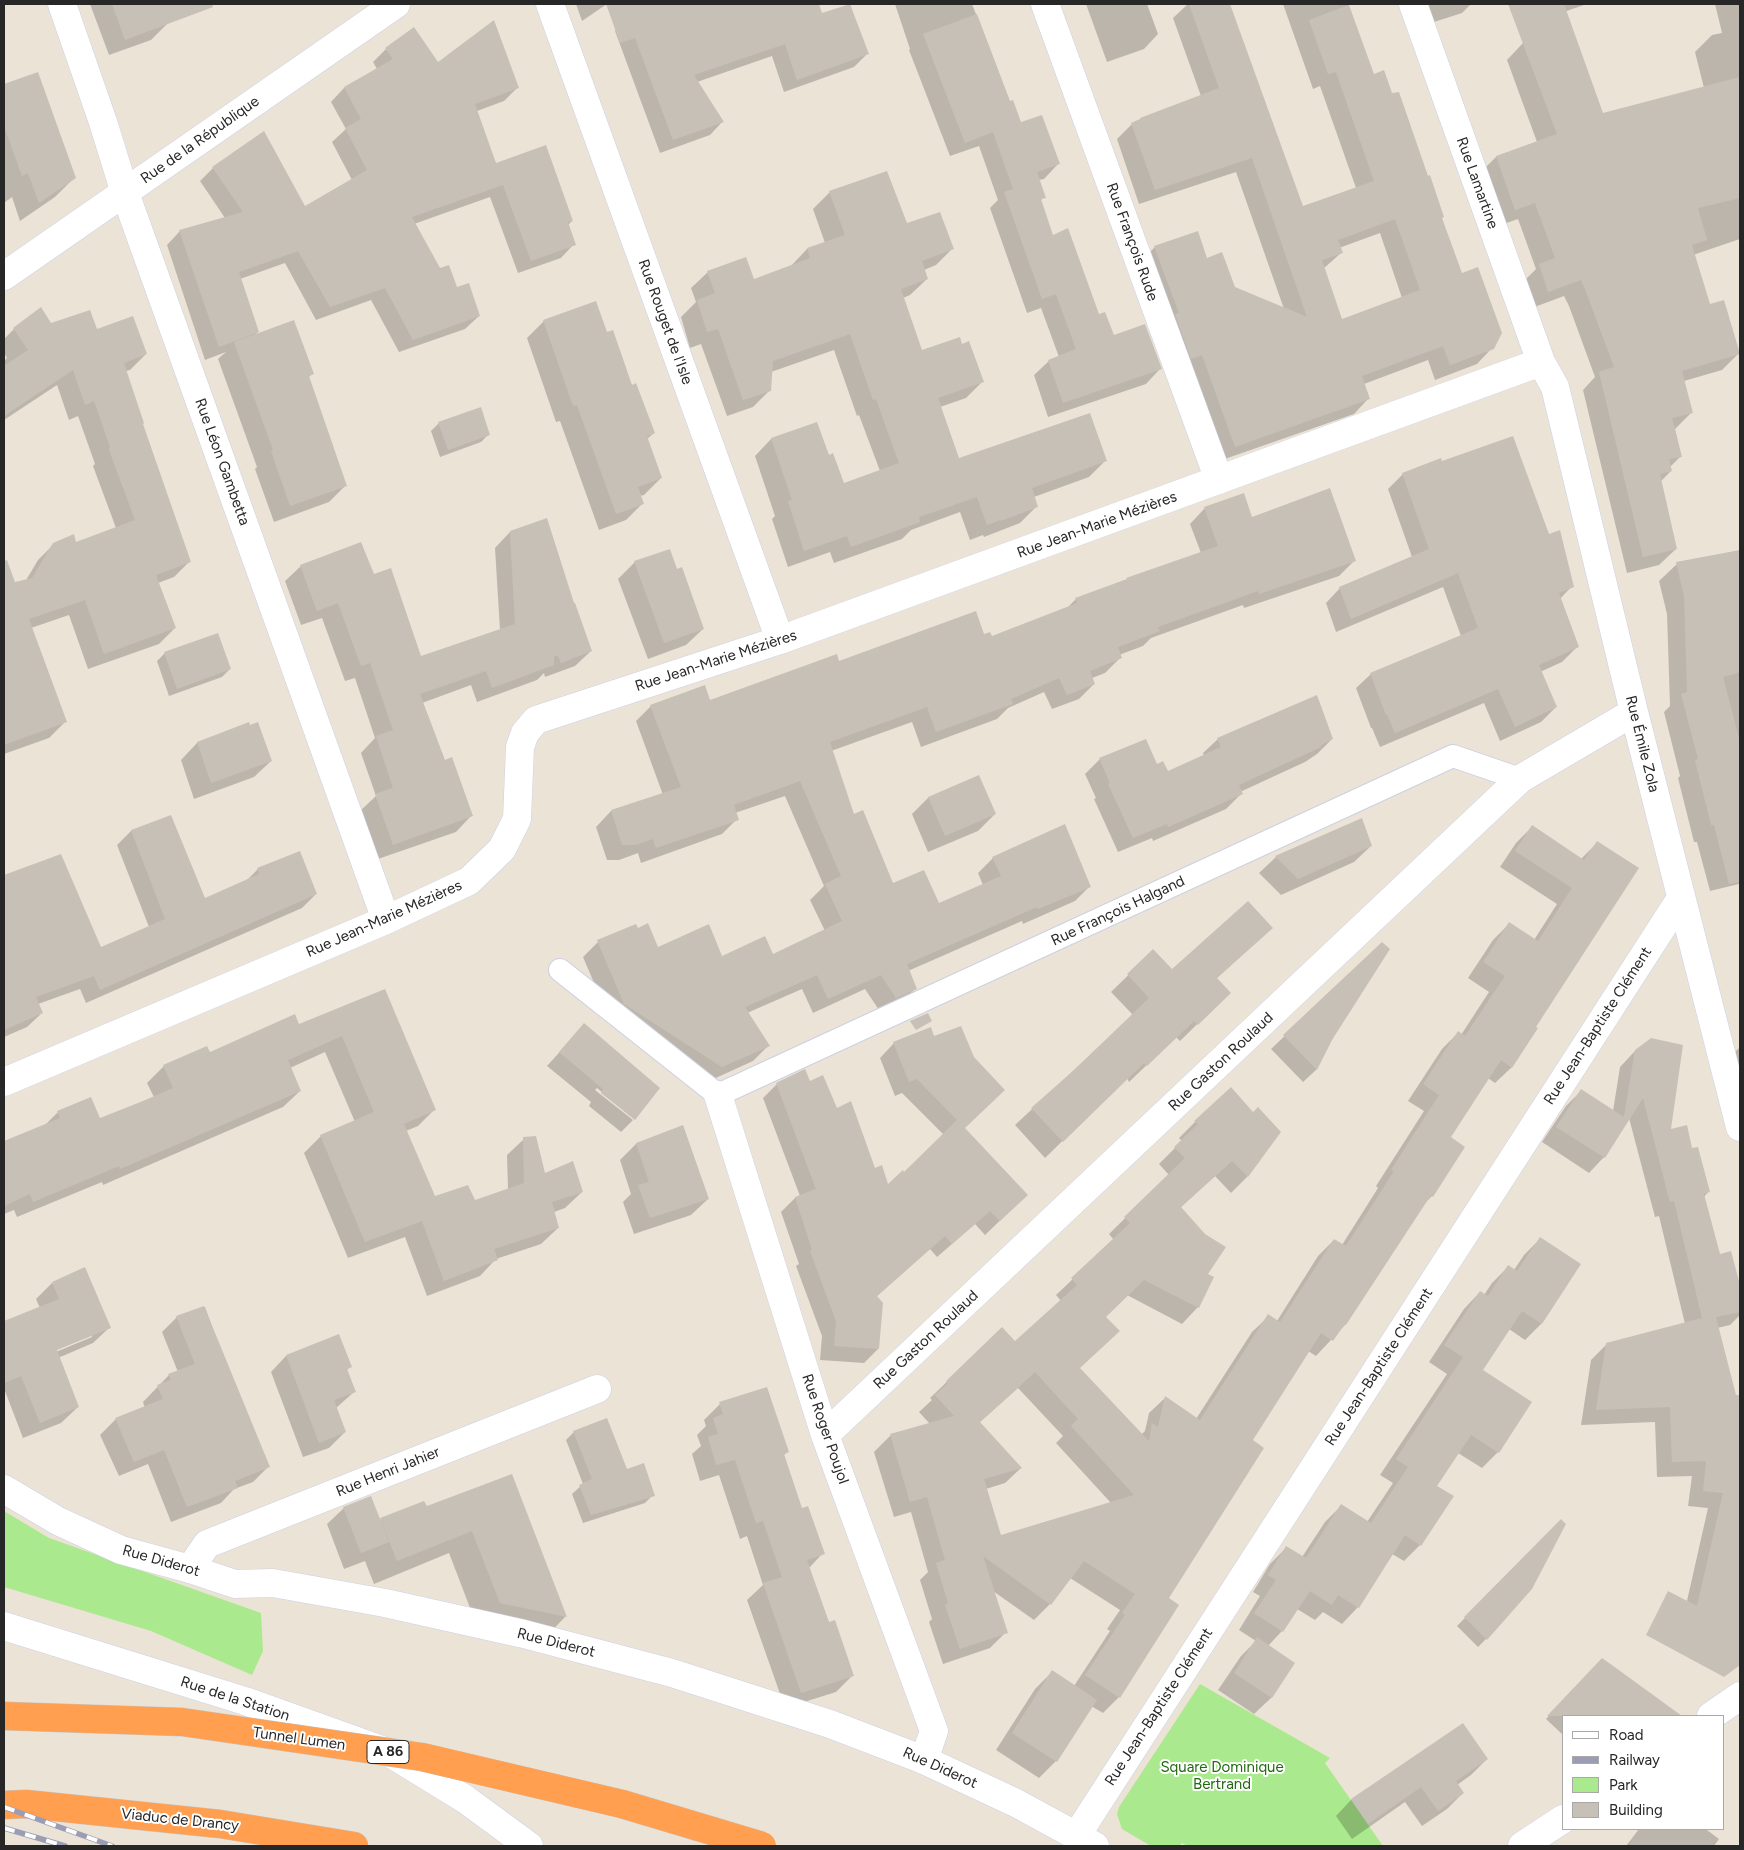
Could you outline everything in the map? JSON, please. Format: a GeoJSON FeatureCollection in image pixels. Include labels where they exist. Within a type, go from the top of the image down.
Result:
{"type":"FeatureCollection","features":[{"type":"Feature","properties":{"kind":"highway","name":"Tunnel Lumen"},"geometry":{"type":"LineString","coordinates":[[4,1716],[182,1722],[422,1757],[622,1804],[762,1846]]}},
{"type":"Feature","properties":{"kind":"highway","name":"Viaduc de Drancy"},"geometry":{"type":"LineString","coordinates":[[4,1805],[26,1804],[220,1824],[354,1846]]}},
{"type":"Feature","properties":{"kind":"street","name":"Rue Léon Gambetta"},"geometry":{"type":"LineString","coordinates":[[62,4],[103,122],[124,193],[386,920]]}},
{"type":"Feature","properties":{"kind":"street","name":"Rue de la République"},"geometry":{"type":"LineString","coordinates":[[4,276],[396,4]]}},
{"type":"Feature","properties":{"kind":"street","name":"Rue Rouget de l'Isle"},"geometry":{"type":"LineString","coordinates":[[550,4],[780,640]]}},
{"type":"Feature","properties":{"kind":"street","name":"Rue François Rude"},"geometry":{"type":"LineString","coordinates":[[1045,4],[1219,480]]}},
{"type":"Feature","properties":{"kind":"street","name":"Rue Lamartine"},"geometry":{"type":"LineString","coordinates":[[1413,4],[1542,362]]}},
{"type":"Feature","properties":{"kind":"street","name":"Rue Jean-Marie Mézières"},"geometry":{"type":"LineString","coordinates":[[4,1082],[386,920],[469,881],[502,849],[517,819],[520,747],[526,733],[536,720],[780,640],[1542,362]]}},
{"type":"Feature","properties":{"kind":"street","name":"Rue Émile Zola"},"geometry":{"type":"LineString","coordinates":[[1542,362],[1555,387],[1634,712],[1740,1127]]}},
{"type":"Feature","properties":{"kind":"street","name":"Rue Gaston Roulaud"},"geometry":{"type":"LineString","coordinates":[[825,1435],[1520,779],[1634,712]]}},
{"type":"Feature","properties":{"kind":"street","name":"Rue Jean-Baptiste Clément"},"geometry":{"type":"LineString","coordinates":[[1086,1841],[1681,898]]}},
{"type":"Feature","properties":{"kind":"street","name":"Rue Roger Poujol"},"geometry":{"type":"LineString","coordinates":[[718,1095],[825,1435],[934,1731],[924,1760]]}},
{"type":"Feature","properties":{"kind":"street","name":"Rue Henri Jahier"},"geometry":{"type":"LineString","coordinates":[[190,1569],[208,1544],[597,1389]]}},
{"type":"Feature","properties":{"kind":"street","name":"Rue Diderot"},"geometry":{"type":"LineString","coordinates":[[4,1489],[58,1521],[120,1550],[190,1569],[234,1584],[273,1583],[385,1603],[534,1637],[682,1676],[830,1724],[924,1760],[1016,1803],[1086,1841]]}},
{"type":"Feature","properties":{"kind":"street","name":"Rue de la Station"},"geometry":{"type":"LineString","coordinates":[[4,1626],[245,1701],[390,1753],[465,1799],[529,1846]]}},
{"type":"Feature","properties":{"kind":"street"},"geometry":{"type":"LineString","coordinates":[[1712,1715],[1740,1696]]}},
{"type":"Feature","properties":{"kind":"street"},"geometry":{"type":"LineString","coordinates":[[1522,1846],[1562,1819]]}},
{"type":"Feature","properties":{"kind":"lane","name":"Rue François Halgand"},"geometry":{"type":"LineString","coordinates":[[718,1095],[1453,756],[1520,779]]}},
{"type":"Feature","properties":{"kind":"lane"},"geometry":{"type":"LineString","coordinates":[[560,970],[718,1095]]}},
{"type":"Feature","properties":{"kind":"green space"},"geometry":{"type":"Polygon","coordinates":[[[4,1511],[49,1538],[261,1613],[263,1651],[252,1675],[151,1631],[4,1587],[4,1511]]]}},
{"type":"Feature","properties":{"kind":"green space","name":"Square Dominique Bertrand"},"geometry":{"type":"Polygon","coordinates":[[[1200,1684],[1330,1758],[1325,1763],[1383,1846],[1188,1846],[1182,1843],[1179,1846],[1151,1846],[1122,1829],[1117,1814],[1119,1807],[1200,1684]]]}},
{"type":"Feature","properties":{"kind":"building"},"geometry":{"type":"Polygon","coordinates":[[[112,4],[212,4],[213,7],[125,40],[112,4]]]}},
{"type":"Feature","properties":{"kind":"building"},"geometry":{"type":"Polygon","coordinates":[[[606,4],[819,4],[822,13],[850,4],[869,54],[797,80],[785,44],[694,75],[724,122],[673,140],[635,38],[620,43],[606,4]]]}},
{"type":"Feature","properties":{"kind":"building"},"geometry":{"type":"Polygon","coordinates":[[[1189,4],[1230,4],[1303,206],[1374,181],[1336,72],[1328,74],[1309,20],[1349,5],[1374,74],[1384,70],[1392,93],[1399,92],[1428,176],[1430,175],[1444,217],[1442,218],[1462,273],[1478,267],[1502,333],[1494,349],[1450,365],[1443,346],[1362,376],[1370,399],[1235,447],[1202,355],[1191,359],[1175,314],[1179,313],[1154,246],[1198,231],[1207,258],[1222,252],[1235,287],[1307,317],[1252,158],[1155,190],[1131,123],[1219,88],[1189,4]],[[1395,219],[1338,240],[1343,253],[1322,260],[1342,319],[1420,290],[1395,219]]]}},
{"type":"Feature","properties":{"kind":"building"},"geometry":{"type":"Polygon","coordinates":[[[1508,4],[1564,4],[1603,113],[1740,77],[1740,198],[1698,208],[1707,240],[1692,245],[1710,304],[1724,300],[1740,354],[1682,371],[1693,413],[1672,418],[1682,457],[1669,459],[1672,471],[1660,474],[1677,549],[1643,557],[1599,372],[1614,367],[1581,280],[1548,292],[1539,264],[1555,258],[1535,203],[1515,210],[1496,156],[1557,134],[1508,4]]]}},
{"type":"Feature","properties":{"kind":"building"},"geometry":{"type":"Polygon","coordinates":[[[977,14],[1010,101],[1013,100],[1021,122],[1042,115],[1060,164],[1037,172],[1046,198],[1041,199],[1053,235],[1068,228],[1099,314],[1105,312],[1114,335],[1145,324],[1162,369],[1063,403],[1048,360],[1076,349],[1056,294],[1042,299],[1004,192],[1013,189],[993,132],[965,143],[923,34],[977,14]]]}},
{"type":"Feature","properties":{"kind":"building"},"geometry":{"type":"Polygon","coordinates":[[[494,20],[519,88],[475,104],[496,163],[546,145],[573,221],[568,222],[576,245],[531,261],[503,185],[412,217],[440,268],[449,265],[457,287],[469,283],[480,316],[413,340],[385,288],[330,307],[298,251],[239,272],[259,332],[219,347],[179,230],[243,212],[212,167],[264,131],[305,206],[367,170],[345,128],[361,119],[344,87],[393,59],[385,48],[414,27],[438,62],[494,20]]]}},
{"type":"Feature","properties":{"kind":"building"},"geometry":{"type":"Polygon","coordinates":[[[38,72],[76,178],[39,203],[28,173],[22,176],[4,126],[4,84],[38,72]]]}},
{"type":"Feature","properties":{"kind":"building"},"geometry":{"type":"Polygon","coordinates":[[[887,171],[907,223],[940,212],[954,249],[922,261],[928,279],[901,289],[922,350],[960,337],[962,344],[969,341],[984,382],[938,398],[959,458],[1090,413],[1107,461],[1032,488],[1038,507],[987,525],[977,497],[919,517],[920,522],[851,547],[847,536],[804,551],[788,501],[792,500],[771,438],[817,422],[829,455],[833,453],[844,483],[899,463],[876,399],[873,400],[850,334],[773,361],[771,391],[743,400],[718,329],[707,332],[697,300],[715,293],[707,271],[746,257],[754,279],[810,258],[807,248],[845,235],[829,191],[887,171]]]}},
{"type":"Feature","properties":{"kind":"building"},"geometry":{"type":"Polygon","coordinates":[[[596,301],[607,332],[613,330],[632,385],[636,383],[655,433],[647,436],[662,478],[638,487],[644,504],[616,514],[577,405],[573,406],[543,320],[596,301]]]}},
{"type":"Feature","properties":{"kind":"building"},"geometry":{"type":"Polygon","coordinates":[[[41,307],[51,323],[90,310],[97,329],[133,316],[147,354],[124,363],[191,562],[156,575],[176,628],[104,654],[85,600],[29,619],[67,722],[4,745],[4,561],[7,560],[15,582],[32,578],[53,543],[74,534],[76,542],[135,520],[109,450],[110,447],[94,401],[85,405],[73,370],[4,416],[4,366],[28,350],[13,328],[41,307]]]}},
{"type":"Feature","properties":{"kind":"building"},"geometry":{"type":"Polygon","coordinates":[[[294,320],[314,374],[309,376],[347,486],[290,506],[271,451],[273,450],[234,342],[294,320]]]}},
{"type":"Feature","properties":{"kind":"building"},"geometry":{"type":"Polygon","coordinates":[[[481,407],[490,435],[448,450],[438,422],[481,407]]]}},
{"type":"Feature","properties":{"kind":"building"},"geometry":{"type":"Polygon","coordinates":[[[1513,436],[1549,534],[1560,530],[1574,587],[1559,593],[1579,647],[1539,665],[1557,707],[1515,727],[1498,689],[1395,733],[1370,673],[1478,628],[1458,573],[1351,619],[1339,587],[1429,549],[1402,473],[1441,458],[1442,461],[1513,436]]]}},
{"type":"Feature","properties":{"kind":"building"},"geometry":{"type":"Polygon","coordinates":[[[1330,488],[1356,561],[1259,594],[1258,591],[1158,627],[1160,631],[1118,647],[1122,658],[1090,671],[1095,684],[1067,695],[1059,678],[1011,699],[1013,704],[936,732],[927,707],[830,742],[854,814],[863,810],[893,883],[924,870],[939,903],[1001,876],[992,857],[1065,824],[1091,887],[1038,909],[1037,907],[907,964],[917,989],[896,998],[881,975],[828,999],[817,975],[745,1007],[770,1046],[722,1067],[624,1004],[597,940],[636,924],[638,928],[648,923],[658,947],[709,924],[722,956],[765,936],[773,954],[842,921],[825,884],[841,876],[800,781],[734,805],[739,820],[656,848],[653,839],[635,845],[622,845],[611,810],[681,787],[650,705],[705,685],[710,700],[837,654],[839,661],[976,611],[984,634],[990,632],[992,636],[1077,603],[1075,598],[1218,546],[1204,507],[1244,493],[1252,517],[1330,488]]]}},
{"type":"Feature","properties":{"kind":"building"},"geometry":{"type":"Polygon","coordinates":[[[547,518],[574,603],[592,651],[561,663],[558,656],[554,656],[554,665],[492,688],[486,671],[420,694],[445,760],[452,757],[473,816],[393,845],[375,794],[393,788],[376,736],[393,730],[370,663],[361,666],[338,603],[317,611],[300,565],[361,542],[374,574],[391,568],[421,656],[515,624],[510,531],[547,518]]]}},
{"type":"Feature","properties":{"kind":"building"},"geometry":{"type":"Polygon","coordinates":[[[670,549],[677,569],[682,567],[704,629],[664,643],[634,561],[670,549]]]}},
{"type":"Feature","properties":{"kind":"building"},"geometry":{"type":"Polygon","coordinates":[[[1740,550],[1740,672],[1723,677],[1740,742],[1740,882],[1729,884],[1714,825],[1711,825],[1695,760],[1698,759],[1681,694],[1687,692],[1684,596],[1676,562],[1740,550]]]}},
{"type":"Feature","properties":{"kind":"building"},"geometry":{"type":"Polygon","coordinates":[[[218,633],[231,669],[177,689],[164,652],[218,633]]]}},
{"type":"Feature","properties":{"kind":"building"},"geometry":{"type":"Polygon","coordinates":[[[1317,695],[1333,739],[1321,745],[1321,747],[1239,785],[1243,794],[1168,827],[1167,824],[1133,838],[1108,784],[1110,783],[1099,758],[1146,739],[1157,764],[1163,761],[1168,771],[1221,747],[1217,738],[1317,695]]]}},
{"type":"Feature","properties":{"kind":"building"},"geometry":{"type":"Polygon","coordinates":[[[249,722],[250,725],[258,722],[272,761],[211,783],[197,742],[249,722]]]}},
{"type":"Feature","properties":{"kind":"building"},"geometry":{"type":"Polygon","coordinates":[[[979,775],[996,814],[945,836],[928,797],[979,775]]]}},
{"type":"Feature","properties":{"kind":"building"},"geometry":{"type":"Polygon","coordinates":[[[171,815],[205,898],[259,874],[257,868],[300,851],[317,894],[100,990],[94,976],[36,997],[43,1013],[4,1030],[4,875],[61,854],[101,947],[165,919],[131,830],[171,815]]]}},
{"type":"Feature","properties":{"kind":"building"},"geometry":{"type":"Polygon","coordinates":[[[1362,818],[1372,846],[1298,879],[1275,856],[1362,818]]]}},
{"type":"Feature","properties":{"kind":"building"},"geometry":{"type":"Polygon","coordinates":[[[1532,825],[1584,860],[1597,841],[1639,868],[1536,1027],[1538,1028],[1512,1068],[1501,1060],[1451,1137],[1465,1147],[1433,1197],[1431,1195],[1346,1325],[1333,1341],[1321,1333],[1253,1440],[1264,1448],[1169,1598],[1179,1605],[1120,1698],[1085,1675],[1125,1615],[1122,1613],[1135,1594],[1084,1561],[1051,1605],[983,1556],[1008,1633],[960,1649],[945,1605],[948,1603],[936,1563],[945,1560],[927,1497],[910,1502],[890,1434],[954,1416],[935,1395],[948,1383],[946,1381],[1002,1327],[1015,1341],[1077,1285],[1071,1278],[1130,1223],[1124,1217],[1185,1158],[1174,1147],[1198,1124],[1194,1121],[1231,1087],[1253,1112],[1258,1107],[1281,1132],[1248,1177],[1232,1161],[1181,1207],[1205,1234],[1226,1247],[1208,1274],[1214,1277],[1199,1308],[1144,1280],[1106,1317],[1120,1331],[1080,1368],[1149,1441],[1152,1423],[1158,1427],[1165,1396],[1200,1420],[1268,1314],[1280,1322],[1334,1239],[1346,1246],[1394,1171],[1391,1170],[1439,1095],[1423,1084],[1458,1031],[1465,1036],[1505,976],[1483,962],[1509,922],[1538,941],[1572,888],[1515,851],[1532,825]],[[1035,1372],[980,1422],[1022,1468],[984,1479],[1001,1535],[1134,1495],[1071,1426],[1078,1419],[1035,1372]]]}},
{"type":"Feature","properties":{"kind":"building"},"geometry":{"type":"Polygon","coordinates":[[[1248,901],[1273,928],[1217,978],[1231,993],[1198,1025],[1194,1021],[1147,1066],[1144,1063],[1063,1142],[1031,1108],[1073,1071],[1149,998],[1127,974],[1153,949],[1172,969],[1248,901]]]}},
{"type":"Feature","properties":{"kind":"building"},"geometry":{"type":"Polygon","coordinates":[[[1382,942],[1390,949],[1332,1040],[1317,1070],[1283,1035],[1382,942]]]}},
{"type":"Feature","properties":{"kind":"building"},"geometry":{"type":"Polygon","coordinates":[[[385,989],[436,1110],[404,1124],[435,1196],[468,1185],[475,1200],[524,1183],[523,1137],[536,1136],[545,1173],[573,1161],[583,1192],[552,1202],[559,1228],[494,1249],[498,1260],[444,1281],[422,1221],[365,1242],[320,1135],[374,1112],[342,1036],[288,1060],[301,1091],[120,1169],[119,1166],[33,1202],[30,1194],[4,1206],[4,1141],[60,1118],[57,1111],[91,1097],[100,1118],[143,1101],[173,1088],[163,1065],[207,1046],[210,1052],[295,1014],[299,1024],[385,989]]]}},
{"type":"Feature","properties":{"kind":"building"},"geometry":{"type":"Polygon","coordinates":[[[928,1013],[932,1021],[916,1030],[910,1021],[928,1013]]]}},
{"type":"Feature","properties":{"kind":"building"},"geometry":{"type":"Polygon","coordinates":[[[584,1023],[660,1088],[635,1120],[601,1093],[603,1089],[559,1052],[584,1023]]]}},
{"type":"Feature","properties":{"kind":"building"},"geometry":{"type":"Polygon","coordinates":[[[961,1026],[974,1057],[1005,1090],[965,1128],[1028,1195],[1000,1221],[990,1211],[952,1244],[945,1236],[877,1296],[883,1303],[879,1349],[834,1346],[836,1321],[810,1251],[812,1250],[795,1197],[816,1189],[776,1083],[805,1069],[810,1081],[823,1075],[837,1108],[851,1101],[875,1168],[882,1165],[888,1184],[903,1170],[904,1172],[957,1120],[917,1079],[909,1082],[893,1042],[931,1027],[934,1036],[961,1026]]]}},
{"type":"Feature","properties":{"kind":"building"},"geometry":{"type":"Polygon","coordinates":[[[1651,1038],[1683,1045],[1671,1129],[1687,1125],[1692,1148],[1698,1147],[1710,1192],[1704,1194],[1720,1254],[1731,1251],[1740,1285],[1740,1312],[1716,1317],[1736,1395],[1740,1395],[1740,1665],[1724,1677],[1646,1635],[1668,1591],[1697,1606],[1723,1493],[1703,1491],[1706,1461],[1672,1462],[1670,1407],[1596,1410],[1606,1343],[1702,1318],[1674,1201],[1670,1202],[1643,1098],[1605,1158],[1556,1127],[1581,1089],[1624,1117],[1635,1050],[1651,1038]]]}},
{"type":"Feature","properties":{"kind":"building"},"geometry":{"type":"Polygon","coordinates":[[[683,1125],[709,1199],[650,1218],[638,1185],[649,1182],[636,1143],[683,1125]]]}},
{"type":"Feature","properties":{"kind":"building"},"geometry":{"type":"Polygon","coordinates":[[[1540,1237],[1581,1264],[1542,1324],[1522,1311],[1483,1370],[1532,1402],[1499,1453],[1471,1435],[1437,1486],[1454,1496],[1421,1546],[1405,1535],[1359,1608],[1338,1595],[1332,1605],[1310,1591],[1283,1632],[1254,1613],[1276,1580],[1268,1575],[1286,1546],[1306,1558],[1341,1504],[1371,1523],[1408,1467],[1396,1459],[1463,1357],[1444,1345],[1480,1291],[1488,1296],[1508,1265],[1517,1271],[1540,1237]]]}},
{"type":"Feature","properties":{"kind":"building"},"geometry":{"type":"Polygon","coordinates":[[[85,1267],[111,1328],[57,1350],[79,1407],[40,1423],[21,1376],[4,1383],[4,1321],[59,1299],[52,1282],[85,1267]]]}},
{"type":"Feature","properties":{"kind":"building"},"geometry":{"type":"Polygon","coordinates":[[[204,1306],[270,1467],[235,1481],[238,1488],[187,1507],[164,1450],[134,1462],[115,1418],[163,1399],[157,1385],[171,1380],[168,1374],[195,1364],[176,1316],[204,1306]]]}},
{"type":"Feature","properties":{"kind":"building"},"geometry":{"type":"Polygon","coordinates":[[[339,1334],[352,1367],[347,1369],[356,1392],[334,1400],[346,1432],[319,1443],[286,1355],[339,1334]]]}},
{"type":"Feature","properties":{"kind":"building"},"geometry":{"type":"Polygon","coordinates":[[[767,1387],[789,1452],[784,1454],[802,1508],[808,1506],[825,1554],[807,1560],[829,1622],[835,1620],[854,1676],[801,1693],[763,1583],[782,1577],[763,1521],[756,1523],[735,1460],[716,1465],[708,1437],[718,1434],[713,1418],[723,1414],[719,1402],[767,1387]]]}},
{"type":"Feature","properties":{"kind":"building"},"geometry":{"type":"Polygon","coordinates":[[[607,1418],[627,1469],[644,1463],[655,1496],[591,1515],[579,1485],[592,1479],[573,1431],[607,1418]]]}},
{"type":"Feature","properties":{"kind":"building"},"geometry":{"type":"Polygon","coordinates":[[[512,1474],[567,1617],[500,1603],[472,1531],[397,1561],[380,1518],[424,1501],[427,1506],[512,1474]]]}},
{"type":"Feature","properties":{"kind":"building"},"geometry":{"type":"Polygon","coordinates":[[[371,1496],[389,1542],[361,1553],[343,1507],[371,1496]]]}},
{"type":"Feature","properties":{"kind":"building"},"geometry":{"type":"Polygon","coordinates":[[[1561,1519],[1566,1524],[1532,1589],[1487,1640],[1464,1617],[1561,1519]]]}},
{"type":"Feature","properties":{"kind":"building"},"geometry":{"type":"Polygon","coordinates":[[[1257,1637],[1295,1663],[1272,1698],[1234,1673],[1257,1637]]]}},
{"type":"Feature","properties":{"kind":"building"},"geometry":{"type":"Polygon","coordinates":[[[1602,1658],[1681,1715],[1562,1715],[1547,1716],[1602,1658]]]}},
{"type":"Feature","properties":{"kind":"building"},"geometry":{"type":"Polygon","coordinates":[[[1052,1670],[1097,1700],[1057,1762],[1012,1733],[1052,1670]]]}},
{"type":"Feature","properties":{"kind":"building"},"geometry":{"type":"Polygon","coordinates":[[[1463,1723],[1488,1759],[1456,1781],[1464,1793],[1438,1811],[1421,1787],[1368,1824],[1351,1799],[1463,1723]]]}},
{"type":"Feature","properties":{"kind":"railway"},"geometry":{"type":"LineString","coordinates":[[4,1807],[112,1846]]}},
{"type":"Feature","properties":{"kind":"railway"},"geometry":{"type":"LineString","coordinates":[[4,1828],[65,1846]]}}]}
